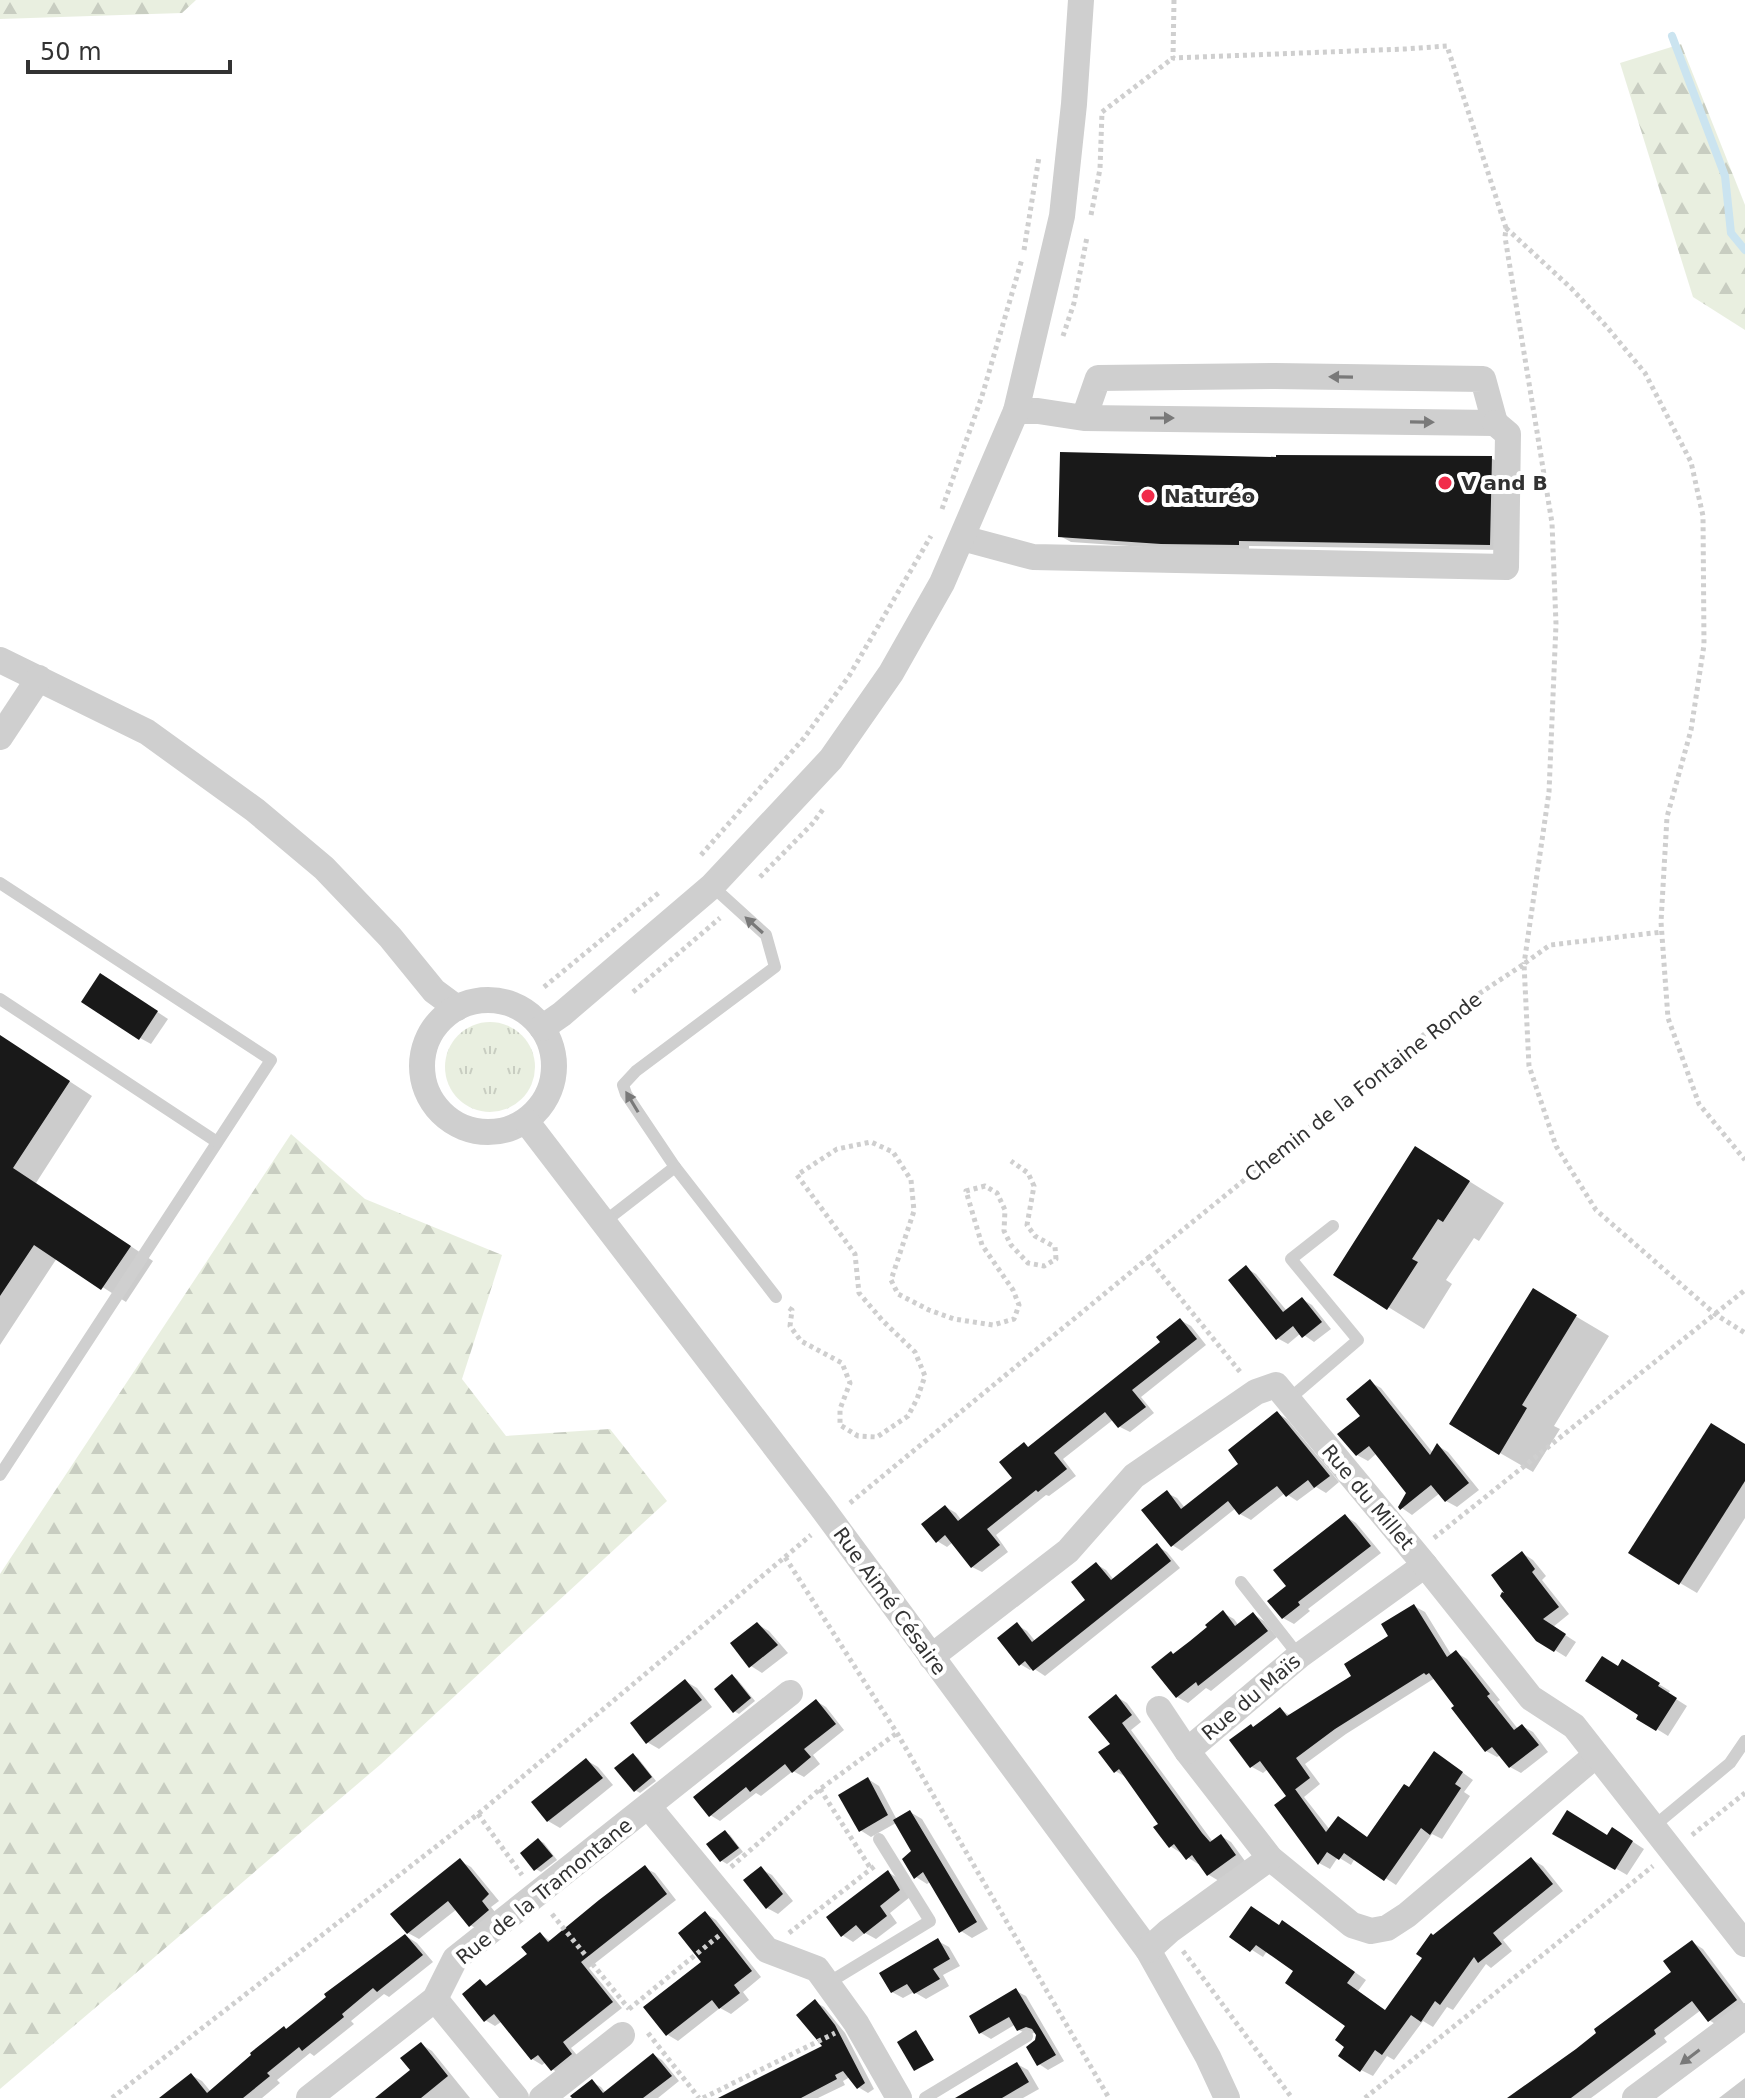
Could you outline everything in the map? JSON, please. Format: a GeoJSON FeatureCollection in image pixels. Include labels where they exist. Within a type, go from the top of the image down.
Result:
{"type":"FeatureCollection","features":[{"type":"Feature","properties":{"kind":"street"},"geometry":{"type":"LineString","coordinates":[[542,1028],[712,886],[831,759],[891,673],[942,583],[1016,411],[1062,216],[1081,0]]}},
{"type":"Feature","properties":{"kind":"street"},"geometry":{"type":"LineString","coordinates":[[962,538],[1033,557],[1506,567],[1508,434],[1495,423],[1483,379],[1275,376],[1098,378],[1084,418]]}},
{"type":"Feature","properties":{"kind":"street"},"geometry":{"type":"LineString","coordinates":[[1261,419],[1284,395],[1275,376]]}},
{"type":"Feature","properties":{"kind":"street"},"geometry":{"type":"LineString","coordinates":[[1016,411],[1084,418],[1495,423]]}},
{"type":"Feature","properties":{"kind":"street"},"geometry":{"type":"LineString","coordinates":[[0,660],[147,732],[255,810],[324,868],[390,937],[434,991],[457,1008]]}},
{"type":"Feature","properties":{"kind":"street"},"geometry":{"type":"LineString","coordinates":[[0,737],[39,678]]}},
{"type":"Feature","properties":{"kind":"street"},"geometry":{"type":"LineString","coordinates":[[477,1001],[498,1001],[518,1007],[542,1028],[554,1056],[554,1077],[547,1097],[526,1121],[506,1130],[485,1132],[464,1128],[446,1117],[432,1101],[424,1081],[423,1060],[429,1039],[440,1021],[457,1008],[477,1001]]}},
{"type":"Feature","properties":{"kind":"street","name":"Rue Aimé Césaire"},"geometry":{"type":"LineString","coordinates":[[526,1121],[830,1520],[1148,1950],[1208,2057],[1227,2098]]}},
{"type":"Feature","properties":{"kind":"street"},"geometry":{"type":"LineString","coordinates":[[931,1657],[1068,1551],[1134,1476],[1256,1392],[1276,1385],[1288,1400]]}},
{"type":"Feature","properties":{"kind":"street","name":"Rue du Millet"},"geometry":{"type":"LineString","coordinates":[[1288,1400],[1531,1698],[1574,1726],[1745,1944]]}},
{"type":"Feature","properties":{"kind":"street","name":"Rue du Maïs"},"geometry":{"type":"LineString","coordinates":[[1420,1559],[1187,1751],[1270,1858],[1352,1925],[1371,1931],[1387,1928],[1407,1915],[1596,1755]]}},
{"type":"Feature","properties":{"kind":"street","name":"Rue de la Tramontane"},"geometry":{"type":"LineString","coordinates":[[309,2098],[435,1999],[455,1959],[790,1693]]}},
{"type":"Feature","properties":{"kind":"street"},"geometry":{"type":"LineString","coordinates":[[1159,1709],[1187,1751]]}},
{"type":"Feature","properties":{"kind":"street"},"geometry":{"type":"LineString","coordinates":[[648,1806],[767,1950],[817,1969],[856,2023],[899,2098]]}},
{"type":"Feature","properties":{"kind":"street"},"geometry":{"type":"LineString","coordinates":[[1148,1950],[1169,1931],[1270,1858]]}},
{"type":"Feature","properties":{"kind":"street"},"geometry":{"type":"LineString","coordinates":[[435,1999],[516,2098]]}},
{"type":"Feature","properties":{"kind":"street"},"geometry":{"type":"LineString","coordinates":[[1635,2098],[1745,2016]]}},
{"type":"Feature","properties":{"kind":"street"},"geometry":{"type":"LineString","coordinates":[[542,2098],[635,2029]]}},
{"type":"Feature","properties":{"kind":"lane"},"geometry":{"type":"LineString","coordinates":[[0,883],[271,1060],[0,1475]]}},
{"type":"Feature","properties":{"kind":"lane"},"geometry":{"type":"LineString","coordinates":[[712,886],[766,935],[775,967],[636,1071],[623,1085],[675,1167],[776,1297]]}},
{"type":"Feature","properties":{"kind":"lane"},"geometry":{"type":"LineString","coordinates":[[0,999],[217,1142]]}},
{"type":"Feature","properties":{"kind":"lane"},"geometry":{"type":"LineString","coordinates":[[604,1222],[675,1167]]}},
{"type":"Feature","properties":{"kind":"lane"},"geometry":{"type":"LineString","coordinates":[[1288,1400],[1358,1340],[1291,1259],[1333,1226]]}},
{"type":"Feature","properties":{"kind":"lane"},"geometry":{"type":"LineString","coordinates":[[1241,1582],[1299,1656]]}},
{"type":"Feature","properties":{"kind":"lane"},"geometry":{"type":"LineString","coordinates":[[1654,1826],[1730,1763],[1745,1741]]}},
{"type":"Feature","properties":{"kind":"lane"},"geometry":{"type":"LineString","coordinates":[[828,1983],[930,1921],[879,1839]]}},
{"type":"Feature","properties":{"kind":"lane"},"geometry":{"type":"LineString","coordinates":[[925,2098],[1027,2036]]}},
{"type":"Feature","properties":{"kind":"path"},"geometry":{"type":"LineString","coordinates":[[941,514],[982,396],[1024,253],[1040,149]]}},
{"type":"Feature","properties":{"kind":"path"},"geometry":{"type":"LineString","coordinates":[[1506,228],[1571,288],[1645,373],[1691,462],[1703,516],[1704,645],[1691,730],[1667,817],[1662,932],[1668,1018],[1699,1104],[1745,1160]]}},
{"type":"Feature","properties":{"kind":"path"},"geometry":{"type":"LineString","coordinates":[[701,855],[804,738],[849,676],[935,529]]}},
{"type":"Feature","properties":{"kind":"path"},"geometry":{"type":"LineString","coordinates":[[544,987],[666,887]]}},
{"type":"Feature","properties":{"kind":"path","name":"Chemin de la Fontaine Ronde"},"geometry":{"type":"LineString","coordinates":[[785,1557],[1453,1011],[1550,945],[1662,932]]}},
{"type":"Feature","properties":{"kind":"path"},"geometry":{"type":"LineString","coordinates":[[1524,964],[1529,1066],[1556,1146],[1596,1210],[1715,1314],[1745,1333]]}},
{"type":"Feature","properties":{"kind":"path"},"geometry":{"type":"LineString","coordinates":[[776,1297],[792,1310],[790,1326],[801,1341],[842,1363],[850,1383],[840,1409],[840,1425],[858,1436],[877,1437],[908,1416],[925,1376],[915,1352],[859,1293],[855,1254],[797,1175],[837,1149],[871,1142],[893,1152],[911,1180],[914,1211],[891,1280],[898,1294],[954,1319],[993,1325],[1014,1319],[1019,1305],[1013,1290],[982,1245],[966,1191],[985,1186],[997,1193],[1005,1210],[1004,1231],[1011,1245],[1028,1263],[1044,1266],[1056,1259],[1055,1247],[1035,1236],[1027,1225],[1034,1186],[1028,1173],[1011,1161]]}},
{"type":"Feature","properties":{"kind":"path"},"geometry":{"type":"LineString","coordinates":[[1148,1258],[1256,1392]]}},
{"type":"Feature","properties":{"kind":"path"},"geometry":{"type":"LineString","coordinates":[[1420,1559],[1745,1290]]}},
{"type":"Feature","properties":{"kind":"path"},"geometry":{"type":"LineString","coordinates":[[712,1883],[820,1789],[897,1733]]}},
{"type":"Feature","properties":{"kind":"path"},"geometry":{"type":"LineString","coordinates":[[820,1789],[871,1869]]}},
{"type":"Feature","properties":{"kind":"path"},"geometry":{"type":"LineString","coordinates":[[1365,2098],[1745,1793]]}},
{"type":"Feature","properties":{"kind":"path"},"geometry":{"type":"LineString","coordinates":[[478,1814],[537,1895],[629,2009],[635,2029],[701,2098],[856,2023]]}},
{"type":"Feature","properties":{"kind":"path"},"geometry":{"type":"LineString","coordinates":[[767,1950],[889,1855]]}},
{"type":"Feature","properties":{"kind":"path"},"geometry":{"type":"LineString","coordinates":[[629,2009],[741,1918]]}},
{"type":"Feature","properties":{"kind":"green space"},"geometry":{"type":"Polygon","coordinates":[[[0,0],[196,0],[182,13],[0,19],[0,0]]]}},
{"type":"Feature","properties":{"kind":"green space"},"geometry":{"type":"Polygon","coordinates":[[[1681,44],[1745,205],[1745,330],[1693,297],[1620,63],[1681,44]]]}},
{"type":"Feature","properties":{"kind":"green space"},"geometry":{"type":"Polygon","coordinates":[[[490,1022],[507,1026],[522,1035],[531,1050],[535,1067],[531,1084],[522,1099],[507,1108],[490,1112],[473,1108],[458,1099],[449,1084],[445,1067],[449,1050],[458,1035],[473,1026],[490,1022]]]}},
{"type":"Feature","properties":{"kind":"green space"},"geometry":{"type":"Polygon","coordinates":[[[291,1134],[365,1199],[502,1255],[462,1379],[506,1436],[610,1429],[667,1501],[381,1764],[0,2089],[0,1574],[291,1134]]]}},
{"type":"Feature","properties":{"kind":"building"},"geometry":{"type":"Polygon","coordinates":[[[1060,452],[1276,457],[1492,456],[1490,545],[1239,541],[1239,545],[1161,544],[1058,537],[1060,452]]]}},
{"type":"Feature","properties":{"kind":"building"},"geometry":{"type":"Polygon","coordinates":[[[100,973],[158,1011],[139,1040],[81,1002],[100,973]]]}},
{"type":"Feature","properties":{"kind":"building"},"geometry":{"type":"Polygon","coordinates":[[[0,1035],[70,1081],[13,1168],[131,1246],[101,1290],[34,1245],[0,1296],[0,1035]]]}},
{"type":"Feature","properties":{"kind":"building"},"geometry":{"type":"Polygon","coordinates":[[[1415,1146],[1470,1181],[1443,1222],[1438,1219],[1412,1259],[1418,1262],[1387,1310],[1333,1275],[1415,1146]]]}},
{"type":"Feature","properties":{"kind":"building"},"geometry":{"type":"Polygon","coordinates":[[[1246,1265],[1283,1312],[1302,1297],[1322,1322],[1302,1338],[1293,1326],[1276,1340],[1228,1280],[1246,1265]]]}},
{"type":"Feature","properties":{"kind":"building"},"geometry":{"type":"Polygon","coordinates":[[[1533,1288],[1577,1315],[1522,1405],[1527,1408],[1499,1455],[1449,1424],[1533,1288]]]}},
{"type":"Feature","properties":{"kind":"building"},"geometry":{"type":"Polygon","coordinates":[[[1180,1318],[1197,1339],[1132,1390],[1146,1407],[1118,1428],[1105,1412],[1054,1453],[1067,1469],[987,1529],[1000,1545],[971,1568],[945,1535],[936,1543],[921,1524],[945,1505],[958,1521],[1012,1478],[999,1462],[1024,1442],[1028,1447],[1067,1416],[1160,1342],[1156,1337],[1180,1318]]]}},
{"type":"Feature","properties":{"kind":"building"},"geometry":{"type":"Polygon","coordinates":[[[1370,1379],[1430,1455],[1437,1443],[1469,1483],[1445,1502],[1431,1485],[1400,1510],[1398,1507],[1406,1493],[1369,1446],[1356,1456],[1337,1434],[1360,1416],[1346,1399],[1370,1379]]]}},
{"type":"Feature","properties":{"kind":"building"},"geometry":{"type":"Polygon","coordinates":[[[1277,1411],[1330,1476],[1314,1488],[1308,1480],[1286,1497],[1277,1486],[1239,1515],[1228,1501],[1171,1547],[1141,1510],[1167,1490],[1181,1509],[1238,1464],[1228,1450],[1277,1411]]]}},
{"type":"Feature","properties":{"kind":"building"},"geometry":{"type":"Polygon","coordinates":[[[1711,1423],[1745,1444],[1745,1481],[1679,1585],[1628,1553],[1711,1423]]]}},
{"type":"Feature","properties":{"kind":"building"},"geometry":{"type":"Polygon","coordinates":[[[1345,1514],[1371,1546],[1298,1602],[1300,1605],[1282,1619],[1267,1601],[1286,1586],[1273,1570],[1345,1514]]]}},
{"type":"Feature","properties":{"kind":"building"},"geometry":{"type":"Polygon","coordinates":[[[1157,1543],[1171,1561],[1033,1671],[1025,1661],[1019,1666],[997,1638],[1017,1622],[1032,1642],[1085,1600],[1071,1582],[1096,1562],[1111,1580],[1157,1543]]]}},
{"type":"Feature","properties":{"kind":"building"},"geometry":{"type":"Polygon","coordinates":[[[1522,1551],[1535,1569],[1532,1572],[1559,1607],[1543,1619],[1566,1634],[1554,1652],[1536,1641],[1500,1596],[1504,1593],[1491,1575],[1522,1551]]]}},
{"type":"Feature","properties":{"kind":"building"},"geometry":{"type":"Polygon","coordinates":[[[1414,1604],[1447,1657],[1456,1650],[1514,1730],[1522,1724],[1539,1745],[1509,1768],[1492,1747],[1485,1752],[1429,1673],[1424,1673],[1335,1729],[1296,1758],[1310,1778],[1295,1789],[1326,1832],[1338,1816],[1367,1837],[1404,1784],[1409,1787],[1434,1751],[1463,1772],[1455,1784],[1461,1788],[1430,1835],[1421,1828],[1384,1881],[1344,1853],[1339,1860],[1327,1852],[1318,1865],[1274,1805],[1286,1796],[1260,1761],[1250,1768],[1229,1740],[1280,1707],[1287,1716],[1351,1676],[1344,1664],[1388,1636],[1381,1624],[1414,1604]]]}},
{"type":"Feature","properties":{"kind":"building"},"geometry":{"type":"Polygon","coordinates":[[[1223,1610],[1235,1626],[1253,1612],[1268,1631],[1198,1686],[1196,1682],[1176,1698],[1151,1667],[1190,1641],[1223,1610]]]}},
{"type":"Feature","properties":{"kind":"building"},"geometry":{"type":"Polygon","coordinates":[[[757,1622],[778,1645],[749,1668],[730,1643],[757,1622]]]}},
{"type":"Feature","properties":{"kind":"building"},"geometry":{"type":"Polygon","coordinates":[[[1602,1656],[1618,1666],[1622,1659],[1660,1683],[1658,1686],[1677,1698],[1656,1731],[1636,1719],[1638,1715],[1585,1681],[1602,1656]]]}},
{"type":"Feature","properties":{"kind":"building"},"geometry":{"type":"Polygon","coordinates":[[[732,1674],[751,1698],[733,1713],[714,1689],[732,1674]]]}},
{"type":"Feature","properties":{"kind":"building"},"geometry":{"type":"Polygon","coordinates":[[[685,1679],[702,1700],[646,1744],[630,1723],[685,1679]]]}},
{"type":"Feature","properties":{"kind":"building"},"geometry":{"type":"Polygon","coordinates":[[[1116,1694],[1132,1715],[1122,1723],[1202,1833],[1210,1842],[1221,1834],[1236,1855],[1207,1876],[1192,1855],[1186,1860],[1174,1844],[1169,1848],[1153,1827],[1158,1824],[1119,1769],[1114,1773],[1098,1752],[1110,1744],[1088,1717],[1116,1694]]]}},
{"type":"Feature","properties":{"kind":"building"},"geometry":{"type":"Polygon","coordinates":[[[816,1699],[836,1724],[804,1749],[811,1757],[792,1773],[785,1764],[750,1792],[746,1787],[709,1817],[693,1797],[816,1699]]]}},
{"type":"Feature","properties":{"kind":"building"},"geometry":{"type":"Polygon","coordinates":[[[633,1753],[652,1777],[634,1792],[614,1768],[633,1753]]]}},
{"type":"Feature","properties":{"kind":"building"},"geometry":{"type":"Polygon","coordinates":[[[586,1758],[603,1778],[547,1822],[531,1802],[586,1758]]]}},
{"type":"Feature","properties":{"kind":"building"},"geometry":{"type":"Polygon","coordinates":[[[868,1777],[888,1815],[859,1832],[838,1795],[868,1777]]]}},
{"type":"Feature","properties":{"kind":"building"},"geometry":{"type":"Polygon","coordinates":[[[910,1810],[977,1922],[959,1933],[923,1872],[914,1879],[902,1859],[911,1851],[893,1820],[910,1810]]]}},
{"type":"Feature","properties":{"kind":"building"},"geometry":{"type":"Polygon","coordinates":[[[1567,1810],[1607,1835],[1612,1827],[1633,1841],[1615,1870],[1552,1834],[1567,1810]]]}},
{"type":"Feature","properties":{"kind":"building"},"geometry":{"type":"Polygon","coordinates":[[[725,1830],[739,1848],[720,1862],[706,1844],[725,1830]]]}},
{"type":"Feature","properties":{"kind":"building"},"geometry":{"type":"Polygon","coordinates":[[[538,1838],[553,1856],[534,1871],[520,1853],[538,1838]]]}},
{"type":"Feature","properties":{"kind":"building"},"geometry":{"type":"Polygon","coordinates":[[[1531,1857],[1553,1884],[1493,1933],[1502,1944],[1478,1963],[1474,1957],[1440,2005],[1435,2001],[1421,2022],[1411,2015],[1382,2055],[1375,2050],[1360,2072],[1338,2056],[1344,2047],[1335,2040],[1345,2026],[1285,1983],[1293,1971],[1256,1945],[1250,1952],[1229,1937],[1251,1906],[1279,1925],[1282,1920],[1355,1972],[1347,1983],[1385,2010],[1422,1958],[1416,1954],[1431,1933],[1433,1935],[1531,1857]]]}},
{"type":"Feature","properties":{"kind":"building"},"geometry":{"type":"Polygon","coordinates":[[[460,1858],[489,1894],[482,1901],[489,1910],[469,1927],[448,1901],[407,1934],[390,1914],[460,1858]]]}},
{"type":"Feature","properties":{"kind":"building"},"geometry":{"type":"Polygon","coordinates":[[[645,1865],[667,1894],[581,1962],[613,2002],[563,2042],[572,2054],[551,2071],[538,2055],[531,2060],[494,2014],[484,2022],[462,1994],[480,1979],[486,1986],[527,1954],[521,1947],[540,1932],[548,1942],[645,1865]]]}},
{"type":"Feature","properties":{"kind":"building"},"geometry":{"type":"Polygon","coordinates":[[[761,1866],[783,1894],[766,1909],[743,1880],[761,1866]]]}},
{"type":"Feature","properties":{"kind":"building"},"geometry":{"type":"Polygon","coordinates":[[[888,1870],[900,1890],[880,1906],[887,1916],[864,1934],[856,1925],[841,1937],[826,1917],[888,1870]]]}},
{"type":"Feature","properties":{"kind":"building"},"geometry":{"type":"Polygon","coordinates":[[[705,1911],[752,1971],[734,1985],[740,1993],[719,2009],[712,2000],[666,2036],[643,2007],[701,1962],[678,1933],[705,1911]]]}},
{"type":"Feature","properties":{"kind":"building"},"geometry":{"type":"Polygon","coordinates":[[[405,1934],[423,1955],[377,1992],[373,1988],[342,2014],[344,2017],[302,2051],[299,2047],[267,2073],[270,2076],[243,2098],[159,2098],[191,2073],[207,2093],[250,2053],[284,2026],[286,2029],[326,1997],[324,1994],[405,1934]]]}},
{"type":"Feature","properties":{"kind":"building"},"geometry":{"type":"Polygon","coordinates":[[[938,1938],[950,1959],[933,1969],[940,1979],[914,1994],[907,1984],[891,1993],[879,1973],[938,1938]]]}},
{"type":"Feature","properties":{"kind":"building"},"geometry":{"type":"Polygon","coordinates":[[[1692,1940],[1737,2000],[1708,2022],[1692,2001],[1654,2030],[1656,2034],[1571,2098],[1507,2098],[1576,2049],[1596,2033],[1594,2029],[1671,1972],[1663,1961],[1692,1940]]]}},
{"type":"Feature","properties":{"kind":"building"},"geometry":{"type":"Polygon","coordinates":[[[1016,1988],[1056,2055],[1037,2066],[1026,2047],[1035,2040],[1032,2029],[1026,2027],[1017,2031],[1009,2017],[979,2034],[969,2016],[1016,1988]]]}},
{"type":"Feature","properties":{"kind":"building"},"geometry":{"type":"Polygon","coordinates":[[[815,1999],[835,2025],[865,2083],[857,2089],[843,2071],[835,2075],[837,2079],[801,2098],[718,2098],[822,2046],[796,2015],[815,1999]]]}},
{"type":"Feature","properties":{"kind":"building"},"geometry":{"type":"Polygon","coordinates":[[[916,2030],[934,2060],[914,2071],[897,2042],[916,2030]]]}},
{"type":"Feature","properties":{"kind":"building"},"geometry":{"type":"Polygon","coordinates":[[[421,2042],[448,2076],[421,2098],[375,2098],[410,2070],[400,2058],[421,2042]]]}},
{"type":"Feature","properties":{"kind":"building"},"geometry":{"type":"Polygon","coordinates":[[[653,2053],[672,2076],[643,2098],[570,2096],[592,2079],[603,2093],[653,2053]]]}},
{"type":"Feature","properties":{"kind":"building"},"geometry":{"type":"Polygon","coordinates":[[[1017,2062],[1029,2082],[1002,2098],[955,2098],[1017,2062]]]}},
{"type":"Feature","properties":{"kind":"waterway"},"geometry":{"type":"LineString","coordinates":[[1672,36],[1725,176],[1731,233],[1745,250]]}},
{"type":"Feature","properties":{"kind":"place","name":"V and B"},"geometry":{"type":"Point","coordinates":[1445,483]}},
{"type":"Feature","properties":{"kind":"place","name":"Naturéo"},"geometry":{"type":"Point","coordinates":[1148,496]}}]}
